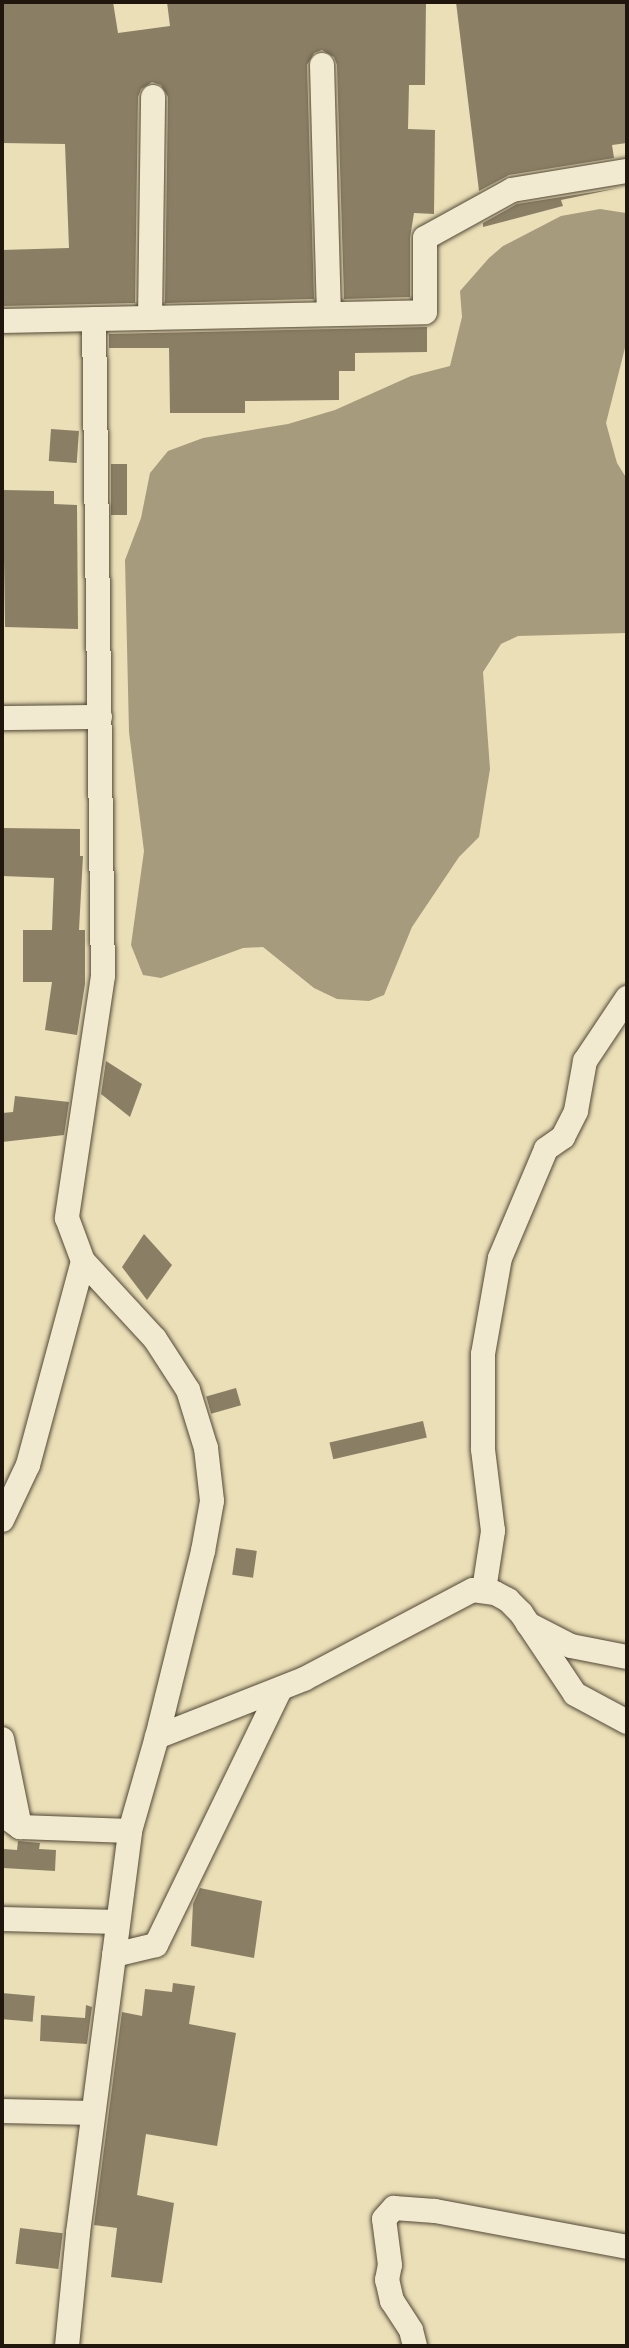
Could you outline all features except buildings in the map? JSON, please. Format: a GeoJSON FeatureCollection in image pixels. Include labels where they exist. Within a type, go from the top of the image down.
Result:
{"type":"FeatureCollection","features":[{"type":"Feature","properties":{"kind":"street"},"geometry":{"type":"LineString","coordinates":[[322,65],[329,314]]}},
{"type":"Feature","properties":{"kind":"street"},"geometry":{"type":"LineString","coordinates":[[150,318],[153,97]]}},
{"type":"Feature","properties":{"kind":"street"},"geometry":{"type":"LineString","coordinates":[[2,321],[425,312],[425,238],[512,190],[627,171]]}},
{"type":"Feature","properties":{"kind":"street"},"geometry":{"type":"LineString","coordinates":[[67,2346],[93,2113],[130,1831],[157,1737],[203,1551],[212,1501],[206,1448],[188,1390],[155,1339],[83,1261],[67,1218],[103,976],[94,319]]}},
{"type":"Feature","properties":{"kind":"street"},"geometry":{"type":"LineString","coordinates":[[2,718],[100,717]]}},
{"type":"Feature","properties":{"kind":"street"},"geometry":{"type":"LineString","coordinates":[[484,1590],[493,1531],[483,1449],[483,1354],[500,1258],[546,1149],[563,1137],[576,1111],[585,1061],[627,998]]}},
{"type":"Feature","properties":{"kind":"street"},"geometry":{"type":"LineString","coordinates":[[2,1520],[28,1465],[83,1261]]}},
{"type":"Feature","properties":{"kind":"street"},"geometry":{"type":"LineString","coordinates":[[157,1737],[280,1690],[473,1590],[484,1590],[508,1600],[528,1623],[575,1694],[627,1722]]}},
{"type":"Feature","properties":{"kind":"street"},"geometry":{"type":"LineString","coordinates":[[528,1623],[571,1646],[627,1657]]}},
{"type":"Feature","properties":{"kind":"street"},"geometry":{"type":"LineString","coordinates":[[114,1955],[156,1945],[280,1690]]}},
{"type":"Feature","properties":{"kind":"street"},"geometry":{"type":"LineString","coordinates":[[2,1739],[11,1820],[130,1831]]}},
{"type":"Feature","properties":{"kind":"street"},"geometry":{"type":"LineString","coordinates":[[2,1919],[118,1922]]}},
{"type":"Feature","properties":{"kind":"street"},"geometry":{"type":"LineString","coordinates":[[2,2111],[93,2113]]}},
{"type":"Feature","properties":{"kind":"street"},"geometry":{"type":"LineString","coordinates":[[415,2346],[411,2330],[392,2301],[387,2280],[390,2265],[384,2219],[394,2208],[435,2211],[627,2247]]}},
{"type":"Feature","properties":{"kind":"shaded area"},"geometry":{"type":"Polygon","coordinates":[[[600,209],[626,213],[627,340],[606,423],[617,463],[627,479],[627,633],[518,636],[501,644],[483,672],[490,769],[479,837],[459,857],[412,927],[384,995],[369,1001],[337,999],[314,988],[263,947],[243,948],[161,978],[143,975],[131,945],[144,851],[129,732],[125,560],[141,518],[150,473],[168,451],[203,438],[288,424],[335,410],[411,376],[450,366],[462,317],[460,291],[489,258],[503,246],[561,216],[600,209]]]}}]}
